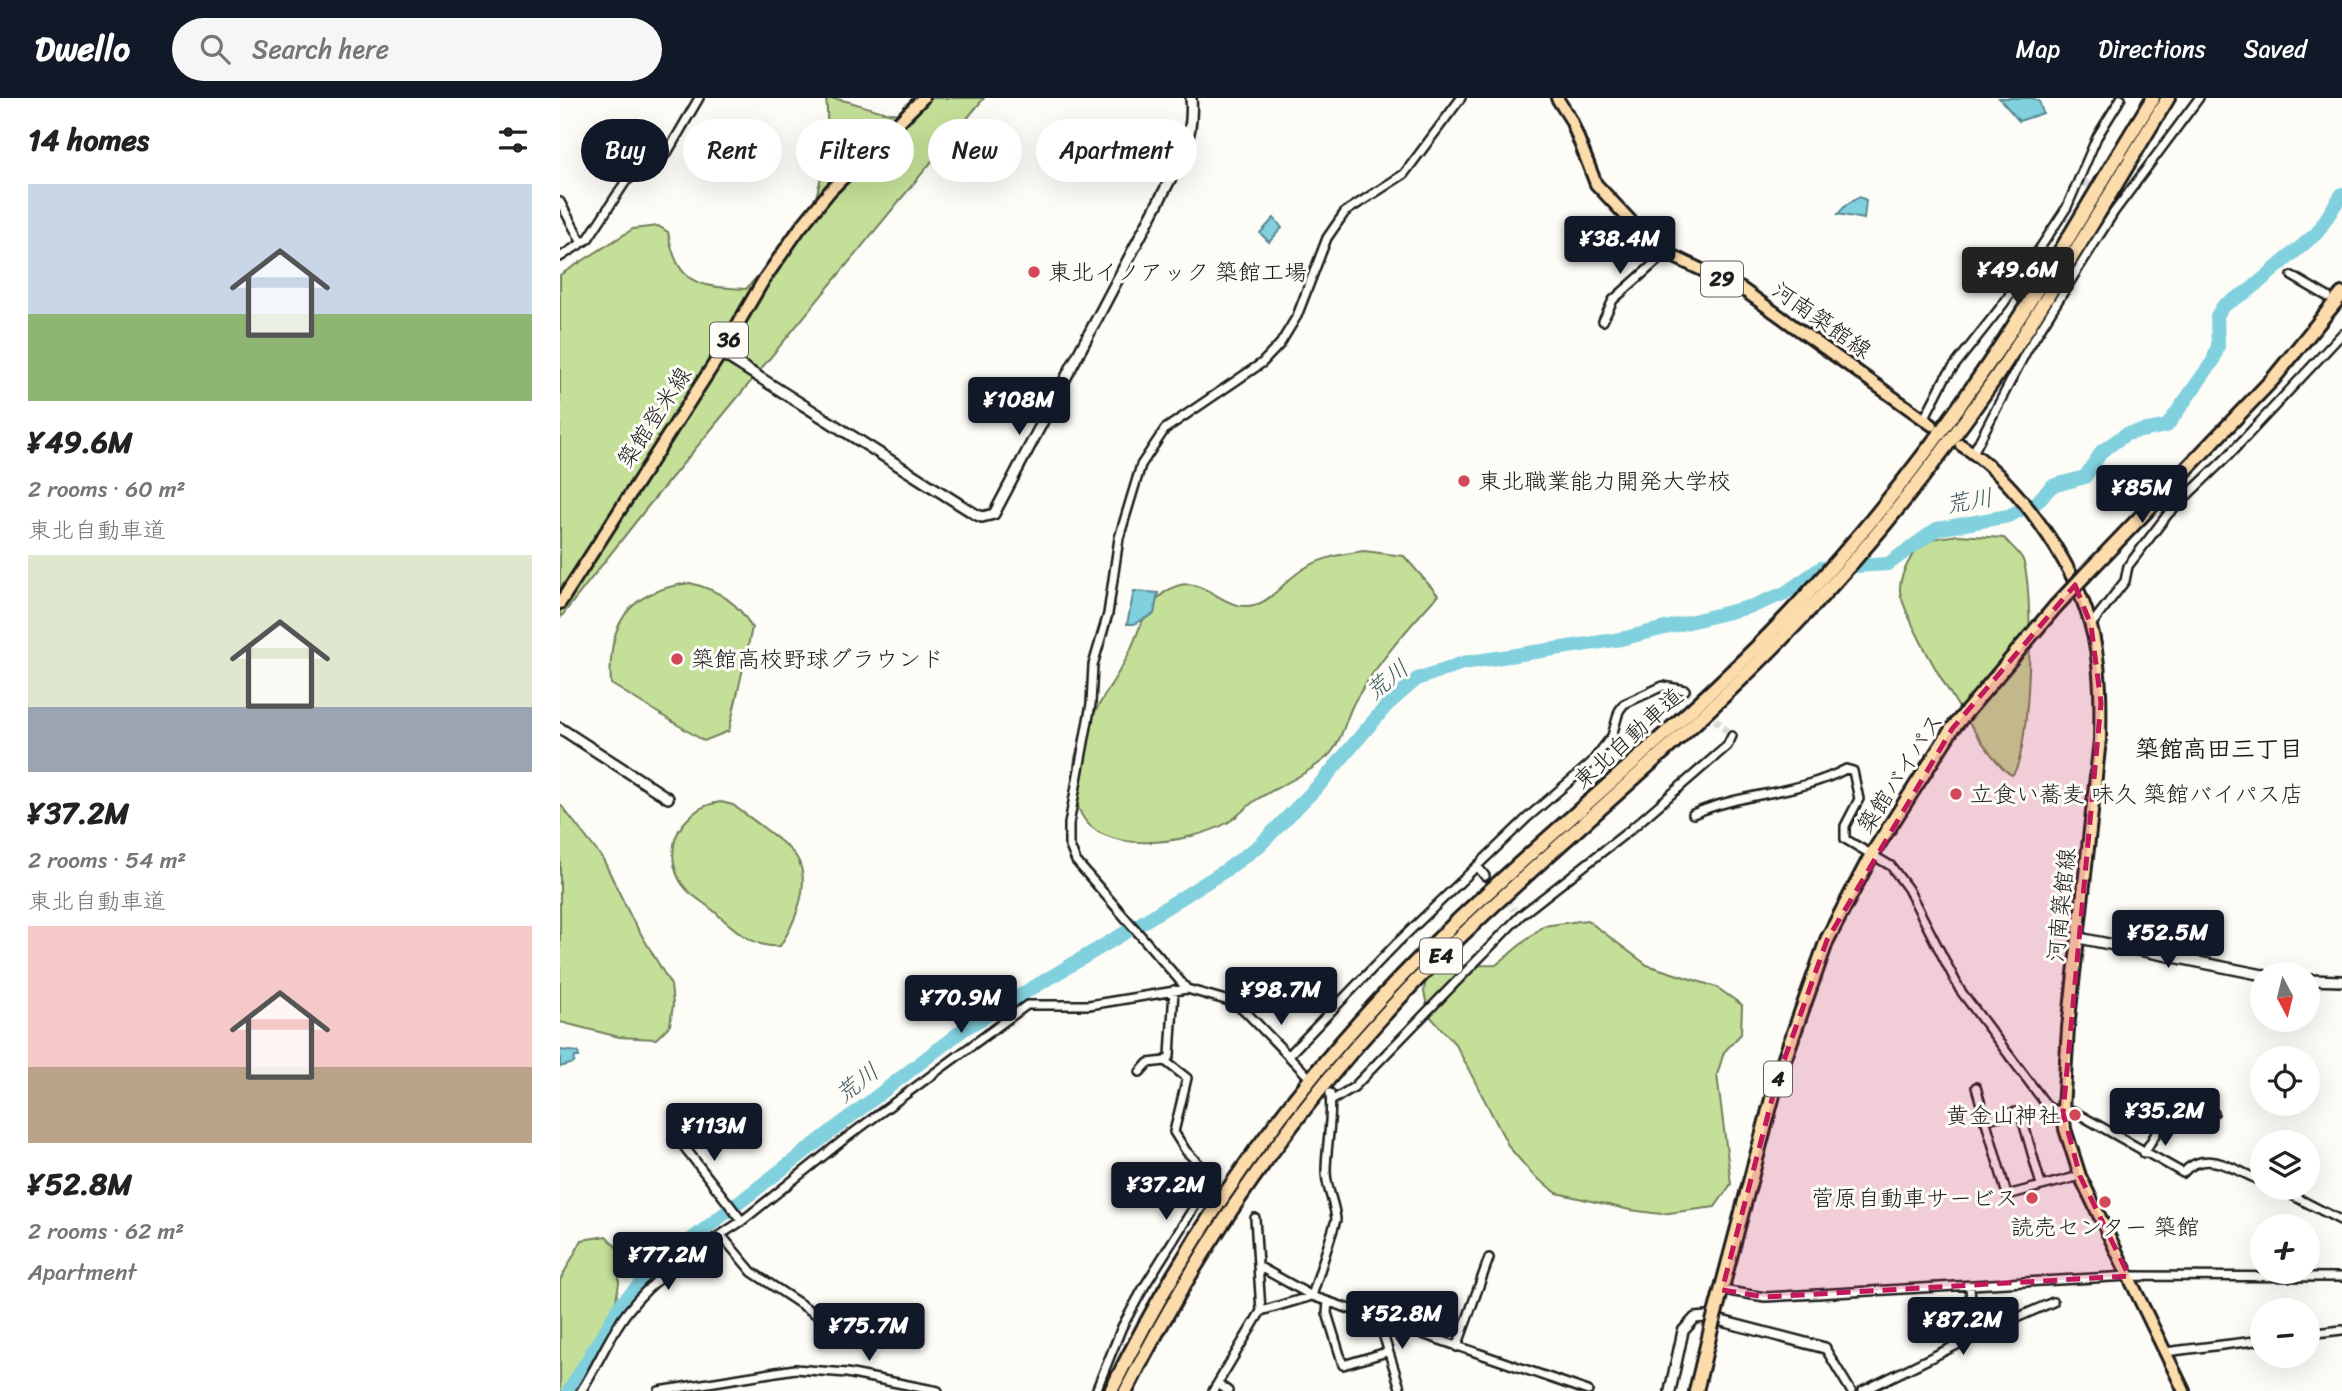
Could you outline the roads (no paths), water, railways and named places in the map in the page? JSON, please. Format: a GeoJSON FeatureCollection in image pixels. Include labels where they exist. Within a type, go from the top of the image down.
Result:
{"type":"FeatureCollection","features":[{"type":"Feature","properties":{"kind":"highway","name":"東北自動車道"},"geometry":{"type":"LineString","coordinates":[[1111,1391],[1168,1283],[1207,1220],[1299,1093],[1350,1032],[1451,927],[1738,665],[1855,541],[1984,370],[2153,98]]}},
{"type":"Feature","properties":{"kind":"highway","name":"東北自動車道"},"geometry":{"type":"LineString","coordinates":[[1126,1391],[1180,1289],[1218,1227],[1311,1099],[1360,1041],[1461,935],[1699,719],[1832,586],[1872,541],[1995,377],[2168,98]]}},
{"type":"Feature","properties":{"kind":"highway","name":"築館バイパス"},"geometry":{"type":"LineString","coordinates":[[1696,1391],[1777,1080],[1827,940],[1871,856],[1952,729],[2055,607],[2273,379],[2342,293]]}},
{"type":"Feature","properties":{"kind":"main road","name":"築館登米線"},"geometry":{"type":"LineString","coordinates":[[560,603],[721,353],[763,281],[800,228],[830,191],[923,98]]}},
{"type":"Feature","properties":{"kind":"main road","name":"河南築館線"},"geometry":{"type":"LineString","coordinates":[[1557,98],[1571,120],[1596,184],[1642,233],[1666,253],[1742,289],[1928,422]]}},
{"type":"Feature","properties":{"kind":"main road","name":"河南築館線"},"geometry":{"type":"LineString","coordinates":[[1961,445],[1998,474],[2034,517],[2081,596],[2091,625],[2099,680],[2100,740],[2063,1111],[2068,1143],[2080,1176],[2184,1391]]}},
{"type":"Feature","properties":{"kind":"street"},"geometry":{"type":"LineString","coordinates":[[560,257],[588,239],[626,181],[667,153],[699,98]]}},
{"type":"Feature","properties":{"kind":"street"},"geometry":{"type":"LineString","coordinates":[[721,353],[975,514],[982,517],[994,514],[1180,161],[1188,141],[1192,117],[1191,98]]}},
{"type":"Feature","properties":{"kind":"street"},"geometry":{"type":"LineString","coordinates":[[1307,1075],[1232,1003],[1186,987],[1076,861],[1069,844],[1069,824],[1093,690],[1093,665],[1108,614],[1119,538],[1141,465],[1165,429],[1262,363],[1280,344],[1297,316],[1328,238],[1345,212],[1404,174],[1461,98]]}},
{"type":"Feature","properties":{"kind":"street"},"geometry":{"type":"LineString","coordinates":[[1928,422],[1945,378],[2004,303],[2067,207],[2082,179],[2097,137],[2121,98]]}},
{"type":"Feature","properties":{"kind":"street"},"geometry":{"type":"LineString","coordinates":[[1973,453],[2027,350],[2113,210],[2199,98]]}},
{"type":"Feature","properties":{"kind":"street"},"geometry":{"type":"LineString","coordinates":[[560,202],[582,243]]}},
{"type":"Feature","properties":{"kind":"street"},"geometry":{"type":"LineString","coordinates":[[1603,321],[1613,300],[1666,253]]}},
{"type":"Feature","properties":{"kind":"street"},"geometry":{"type":"LineString","coordinates":[[2292,276],[2328,297]]}},
{"type":"Feature","properties":{"kind":"street"},"geometry":{"type":"LineString","coordinates":[[2091,625],[2125,581],[2128,566],[2168,514],[2228,456],[2342,334]]}},
{"type":"Feature","properties":{"kind":"street"},"geometry":{"type":"LineString","coordinates":[[1288,1056],[1396,944],[1591,763],[1612,736],[1619,711],[1624,704],[1663,686],[1685,690]]}},
{"type":"Feature","properties":{"kind":"street"},"geometry":{"type":"LineString","coordinates":[[560,728],[668,798]]}},
{"type":"Feature","properties":{"kind":"street"},"geometry":{"type":"LineString","coordinates":[[1312,1296],[1336,1220],[1335,1207],[1328,1192],[1326,1172],[1330,1097],[1354,1087],[1517,913],[1630,830],[1727,746],[1732,736]]}},
{"type":"Feature","properties":{"kind":"street"},"geometry":{"type":"LineString","coordinates":[[1693,814],[1724,801],[1818,783],[1850,769],[1859,799],[1845,826],[1844,839],[1891,866],[1908,890],[1959,990],[2048,1107],[2073,1111],[2183,1173],[2192,1163],[2203,1159],[2250,1177]]}},
{"type":"Feature","properties":{"kind":"street"},"geometry":{"type":"LineString","coordinates":[[1477,866],[1485,876]]}},
{"type":"Feature","properties":{"kind":"street"},"geometry":{"type":"LineString","coordinates":[[2079,937],[2250,972]]}},
{"type":"Feature","properties":{"kind":"street"},"geometry":{"type":"LineString","coordinates":[[2320,980],[2342,981]]}},
{"type":"Feature","properties":{"kind":"street"},"geometry":{"type":"LineString","coordinates":[[581,1391],[618,1326],[639,1298],[694,1252],[722,1235],[842,1141],[1027,1005],[1089,1005],[1186,987]]}},
{"type":"Feature","properties":{"kind":"street"},"geometry":{"type":"LineString","coordinates":[[1140,1072],[1148,1063],[1165,1061],[1170,1056],[1174,990]]}},
{"type":"Feature","properties":{"kind":"street"},"geometry":{"type":"LineString","coordinates":[[1096,1391],[1122,1327],[1211,1180],[1186,1152],[1174,1132],[1187,1078],[1165,1061]]}},
{"type":"Feature","properties":{"kind":"street"},"geometry":{"type":"LineString","coordinates":[[1976,1087],[2007,1195],[2080,1176]]}},
{"type":"Feature","properties":{"kind":"street"},"geometry":{"type":"LineString","coordinates":[[2144,1153],[2173,1106],[2192,1102],[2214,1113]]}},
{"type":"Feature","properties":{"kind":"street"},"geometry":{"type":"LineString","coordinates":[[1984,1120],[2020,1111],[2041,1185]]}},
{"type":"Feature","properties":{"kind":"street"},"geometry":{"type":"LineString","coordinates":[[682,1144],[740,1219]]}},
{"type":"Feature","properties":{"kind":"street"},"geometry":{"type":"LineString","coordinates":[[2301,1200],[2342,1221]]}},
{"type":"Feature","properties":{"kind":"street"},"geometry":{"type":"LineString","coordinates":[[1228,1391],[1215,1388],[1261,1311],[1255,1218]]}},
{"type":"Feature","properties":{"kind":"street"},"geometry":{"type":"LineString","coordinates":[[722,1235],[752,1272],[817,1315],[827,1328]]}},
{"type":"Feature","properties":{"kind":"street"},"geometry":{"type":"LineString","coordinates":[[1457,1347],[1489,1258]]}},
{"type":"Feature","properties":{"kind":"street"},"geometry":{"type":"LineString","coordinates":[[1258,1266],[1312,1296],[1588,1391]]}},
{"type":"Feature","properties":{"kind":"street"},"geometry":{"type":"LineString","coordinates":[[1722,1290],[1765,1297],[2129,1276],[2342,1277]]}},
{"type":"Feature","properties":{"kind":"street"},"geometry":{"type":"LineString","coordinates":[[1970,1286],[1973,1337]]}},
{"type":"Feature","properties":{"kind":"street"},"geometry":{"type":"LineString","coordinates":[[1261,1311],[1312,1296]]}},
{"type":"Feature","properties":{"kind":"street"},"geometry":{"type":"LineString","coordinates":[[1328,1302],[1327,1313],[1343,1365],[1387,1352]]}},
{"type":"Feature","properties":{"kind":"street"},"geometry":{"type":"LineString","coordinates":[[1863,1391],[1973,1337],[2053,1302]]}},
{"type":"Feature","properties":{"kind":"street"},"geometry":{"type":"LineString","coordinates":[[1670,1391],[1683,1331],[1695,1318],[1706,1317],[1825,1348],[1851,1391]]}},
{"type":"Feature","properties":{"kind":"street"},"geometry":{"type":"LineString","coordinates":[[1378,1318],[1401,1391]]}},
{"type":"Feature","properties":{"kind":"street"},"geometry":{"type":"LineString","coordinates":[[2320,1333],[2342,1330]]}},
{"type":"Feature","properties":{"kind":"street"},"geometry":{"type":"LineString","coordinates":[[2165,1352],[2250,1342]]}},
{"type":"Feature","properties":{"kind":"street"},"geometry":{"type":"LineString","coordinates":[[659,1391],[795,1369],[847,1373],[938,1391]]}},
{"type":"Feature","properties":{"kind":"water"},"geometry":{"type":"Polygon","coordinates":[[[1999,98],[2032,98],[2039,101],[2043,113],[2019,121],[1999,98]]]}},
{"type":"Feature","properties":{"kind":"water"},"geometry":{"type":"Polygon","coordinates":[[[1859,197],[1866,200],[1864,219],[1838,214],[1846,205],[1859,197]]]}},
{"type":"Feature","properties":{"kind":"water"},"geometry":{"type":"Polygon","coordinates":[[[1274,218],[1282,228],[1269,242],[1260,233],[1274,218]]]}},
{"type":"Feature","properties":{"kind":"water"},"geometry":{"type":"Polygon","coordinates":[[[1134,591],[1158,593],[1154,614],[1134,624],[1127,624],[1134,591]]]}},
{"type":"Feature","properties":{"kind":"water"},"geometry":{"type":"Polygon","coordinates":[[[560,1050],[578,1052],[579,1057],[575,1057],[574,1063],[560,1067],[560,1050]]]}},
{"type":"Feature","properties":{"kind":"waterway","name":"荒川"},"geometry":{"type":"LineString","coordinates":[[569,1391],[621,1304],[662,1262],[964,1029],[1143,922],[1226,870],[1260,845],[1321,783],[1387,705],[1417,679],[1463,663],[1621,639],[1753,606],[1785,593],[1821,568],[1888,564],[1937,529],[2008,516],[2037,502],[2052,486],[2085,477],[2102,451],[2126,434],[2167,426],[2213,361],[2218,346],[2217,316],[2223,306],[2250,290],[2317,233],[2342,194]]}},
{"type":"Feature","properties":{"kind":"tunnel"},"geometry":{"type":"LineString","coordinates":[[2084,181],[2096,193]]}},
{"type":"Feature","properties":{"kind":"tunnel"},"geometry":{"type":"LineString","coordinates":[[1685,690],[1732,736]]}},
{"type":"Feature","properties":{"kind":"tunnel"},"geometry":{"type":"LineString","coordinates":[[1485,876],[1514,910]]}},
{"type":"Feature","properties":{"kind":"place","name":"東北イノアック 築館工場"},"geometry":{"type":"Point","coordinates":[1034,272]}},
{"type":"Feature","properties":{"kind":"place","name":"東北職業能力開発大学校"},"geometry":{"type":"Point","coordinates":[1464,481]}},
{"type":"Feature","properties":{"kind":"place","name":"築館高校野球グラウンド"},"geometry":{"type":"Point","coordinates":[677,659]}},
{"type":"Feature","properties":{"kind":"place","name":"立食い蕎麦 味久 築館バイパス店"},"geometry":{"type":"Point","coordinates":[1956,794]}},
{"type":"Feature","properties":{"kind":"place","name":"黄金山神社"},"geometry":{"type":"Point","coordinates":[2075,1115]}},
{"type":"Feature","properties":{"kind":"place","name":"菅原自動車サービス"},"geometry":{"type":"Point","coordinates":[2032,1198]}},
{"type":"Feature","properties":{"kind":"place","name":"読売センター 築館"},"geometry":{"type":"Point","coordinates":[2105,1202]}},
{"type":"Feature","properties":{"kind":"district","name":"築館高田三丁目"},"geometry":{"type":"Point","coordinates":[2219,749]}}]}
